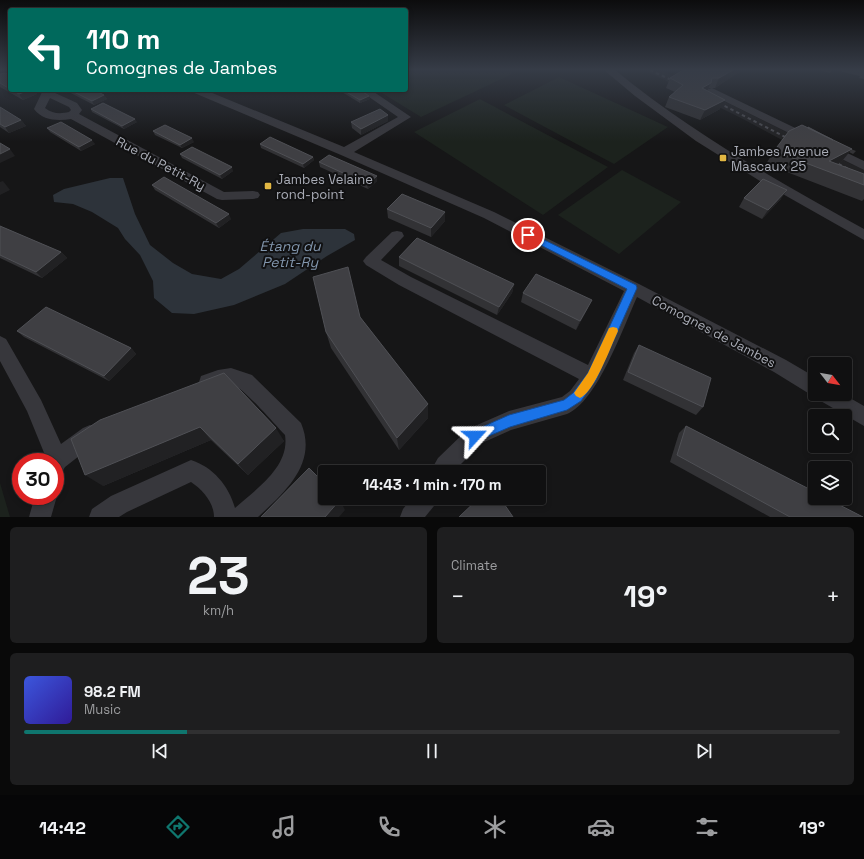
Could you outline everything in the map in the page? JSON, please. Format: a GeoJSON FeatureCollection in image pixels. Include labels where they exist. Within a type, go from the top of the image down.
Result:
{"type":"FeatureCollection","features":[{"type":"Feature","properties":{"kind":"street"},"geometry":{"type":"LineString","coordinates":[[46,94],[44,101],[38,108],[41,111],[54,118],[74,115],[77,110],[73,105],[53,94]]}},
{"type":"Feature","properties":{"kind":"street","name":"Comognes de Jambes"},"geometry":{"type":"LineString","coordinates":[[206,94],[345,152],[490,215],[633,288],[780,366],[808,383]]}},
{"type":"Feature","properties":{"kind":"street"},"geometry":{"type":"LineString","coordinates":[[345,152],[406,117],[370,94]]}},
{"type":"Feature","properties":{"kind":"street"},"geometry":{"type":"LineString","coordinates":[[640,94],[689,132],[864,235]]}},
{"type":"Feature","properties":{"kind":"street"},"geometry":{"type":"LineString","coordinates":[[718,94],[864,166]]}},
{"type":"Feature","properties":{"kind":"street","name":"Rue du Petit-Ry"},"geometry":{"type":"LineString","coordinates":[[74,115],[222,196],[253,195]]}},
{"type":"Feature","properties":{"kind":"street"},"geometry":{"type":"LineString","coordinates":[[397,236],[371,261],[405,281],[592,376]]}},
{"type":"Feature","properties":{"kind":"street"},"geometry":{"type":"LineString","coordinates":[[445,465],[475,436],[509,421],[567,404],[577,397],[592,376],[633,288]]}},
{"type":"Feature","properties":{"kind":"street"},"geometry":{"type":"LineString","coordinates":[[0,344],[34,406],[52,453]]}},
{"type":"Feature","properties":{"kind":"street"},"geometry":{"type":"LineString","coordinates":[[189,389],[218,377],[234,376],[245,381],[294,430],[298,440],[296,456],[288,471],[242,517]]}},
{"type":"Feature","properties":{"kind":"street"},"geometry":{"type":"LineString","coordinates":[[838,401],[864,417]]}},
{"type":"Feature","properties":{"kind":"street"},"geometry":{"type":"LineString","coordinates":[[64,457],[105,426]]}},
{"type":"Feature","properties":{"kind":"street"},"geometry":{"type":"LineString","coordinates":[[100,517],[119,504],[191,471],[201,474],[220,494],[226,509],[225,517]]}},
{"type":"Feature","properties":{"kind":"street"},"geometry":{"type":"LineString","coordinates":[[40,517],[43,505]]}},
{"type":"Feature","properties":{"kind":"street"},"geometry":{"type":"LineString","coordinates":[[412,517],[421,505]]}},
{"type":"Feature","properties":{"kind":"shaded area"},"geometry":{"type":"Polygon","coordinates":[[[384,94],[469,94],[421,117],[384,94]]]}},
{"type":"Feature","properties":{"kind":"shaded area"},"geometry":{"type":"Polygon","coordinates":[[[525,94],[596,94],[668,127],[614,164],[504,105],[525,94]]]}},
{"type":"Feature","properties":{"kind":"shaded area"},"geometry":{"type":"Polygon","coordinates":[[[693,94],[710,94],[864,170],[864,184],[741,118],[693,94]]]}},
{"type":"Feature","properties":{"kind":"shaded area"},"geometry":{"type":"Polygon","coordinates":[[[480,99],[608,167],[543,215],[414,132],[480,99]]]}},
{"type":"Feature","properties":{"kind":"shaded area"},"geometry":{"type":"Polygon","coordinates":[[[622,170],[681,202],[619,254],[558,215],[622,170]]]}},
{"type":"Feature","properties":{"kind":"shaded area"},"geometry":{"type":"Polygon","coordinates":[[[0,483],[10,517],[0,517],[0,483]]]}},
{"type":"Feature","properties":{"kind":"water","name":"Étang du Petit-Ry"},"geometry":{"type":"Polygon","coordinates":[[[110,178],[123,178],[135,214],[150,245],[173,263],[192,274],[221,279],[239,269],[281,233],[303,229],[345,229],[354,234],[355,240],[327,256],[285,284],[234,305],[194,314],[172,313],[154,298],[153,281],[140,255],[125,239],[118,228],[92,212],[73,204],[54,202],[53,195],[64,189],[110,178]]]}},
{"type":"Feature","properties":{"kind":"building"},"geometry":{"type":"Polygon","coordinates":[[[78,94],[104,95],[92,101],[78,94]]]}},
{"type":"Feature","properties":{"kind":"building"},"geometry":{"type":"Polygon","coordinates":[[[350,94],[366,94],[369,96],[360,100],[350,94]]]}},
{"type":"Feature","properties":{"kind":"building"},"geometry":{"type":"Polygon","coordinates":[[[672,94],[714,94],[725,100],[705,110],[669,97],[672,94]]]}},
{"type":"Feature","properties":{"kind":"building"},"geometry":{"type":"Polygon","coordinates":[[[103,103],[135,119],[122,126],[91,109],[103,103]]]}},
{"type":"Feature","properties":{"kind":"building"},"geometry":{"type":"Polygon","coordinates":[[[0,107],[21,120],[5,127],[0,124],[0,107]]]}},
{"type":"Feature","properties":{"kind":"building"},"geometry":{"type":"Polygon","coordinates":[[[380,109],[388,115],[361,129],[351,122],[380,109]]]}},
{"type":"Feature","properties":{"kind":"building"},"geometry":{"type":"Polygon","coordinates":[[[61,122],[92,140],[79,147],[47,128],[61,122]]]}},
{"type":"Feature","properties":{"kind":"building"},"geometry":{"type":"Polygon","coordinates":[[[165,125],[192,138],[180,145],[153,131],[165,125]]]}},
{"type":"Feature","properties":{"kind":"building"},"geometry":{"type":"Polygon","coordinates":[[[802,125],[852,149],[829,161],[864,174],[864,185],[774,151],[789,131],[802,125]]]}},
{"type":"Feature","properties":{"kind":"building"},"geometry":{"type":"Polygon","coordinates":[[[808,127],[833,140],[808,128],[808,127]]]}},
{"type":"Feature","properties":{"kind":"building"},"geometry":{"type":"Polygon","coordinates":[[[270,137],[313,157],[303,164],[260,144],[270,137]]]}},
{"type":"Feature","properties":{"kind":"building"},"geometry":{"type":"Polygon","coordinates":[[[0,143],[10,149],[0,154],[0,143]]]}},
{"type":"Feature","properties":{"kind":"building"},"geometry":{"type":"Polygon","coordinates":[[[192,147],[232,167],[220,175],[180,154],[192,147]]]}},
{"type":"Feature","properties":{"kind":"building"},"geometry":{"type":"Polygon","coordinates":[[[329,155],[377,176],[367,184],[319,162],[329,155]]]}},
{"type":"Feature","properties":{"kind":"building"},"geometry":{"type":"Polygon","coordinates":[[[164,177],[229,214],[216,223],[152,185],[164,177]]]}},
{"type":"Feature","properties":{"kind":"building"},"geometry":{"type":"Polygon","coordinates":[[[763,179],[787,190],[768,210],[744,198],[763,179]]]}},
{"type":"Feature","properties":{"kind":"building"},"geometry":{"type":"Polygon","coordinates":[[[402,194],[445,212],[431,228],[387,209],[402,194]]]}},
{"type":"Feature","properties":{"kind":"building"},"geometry":{"type":"Polygon","coordinates":[[[0,226],[61,252],[36,272],[0,255],[0,226]]]}},
{"type":"Feature","properties":{"kind":"building"},"geometry":{"type":"Polygon","coordinates":[[[417,238],[514,284],[499,307],[399,257],[417,238]]]}},
{"type":"Feature","properties":{"kind":"building"},"geometry":{"type":"Polygon","coordinates":[[[348,267],[360,317],[428,404],[397,438],[326,332],[313,277],[348,267]]]}},
{"type":"Feature","properties":{"kind":"building"},"geometry":{"type":"Polygon","coordinates":[[[536,274],[592,300],[580,321],[523,293],[536,274]]]}},
{"type":"Feature","properties":{"kind":"building"},"geometry":{"type":"Polygon","coordinates":[[[46,307],[131,348],[104,376],[17,331],[46,307]]]}},
{"type":"Feature","properties":{"kind":"building"},"geometry":{"type":"Polygon","coordinates":[[[639,345],[711,378],[703,407],[628,372],[639,345]]]}},
{"type":"Feature","properties":{"kind":"building"},"geometry":{"type":"Polygon","coordinates":[[[224,373],[276,428],[238,464],[200,427],[85,475],[71,439],[100,420],[224,373]]]}},
{"type":"Feature","properties":{"kind":"building"},"geometry":{"type":"Polygon","coordinates":[[[686,426],[808,488],[808,505],[840,505],[863,517],[790,517],[677,455],[686,426]]]}},
{"type":"Feature","properties":{"kind":"building"},"geometry":{"type":"Polygon","coordinates":[[[309,468],[318,477],[318,505],[336,505],[325,517],[261,517],[309,468]]]}},
{"type":"Feature","properties":{"kind":"building"},"geometry":{"type":"Polygon","coordinates":[[[472,505],[505,505],[513,517],[459,517],[472,505]]]}},
{"type":"Feature","properties":{"kind":"railway"},"geometry":{"type":"LineString","coordinates":[[713,100],[795,142]]}},
{"type":"Feature","properties":{"kind":"railway"},"geometry":{"type":"LineString","coordinates":[[827,158],[864,177]]}},
{"type":"Feature","properties":{"kind":"slow traffic"},"geometry":{"type":"LineString","coordinates":[[580,393],[592,376],[613,331]]}},
{"type":"Feature","properties":{"kind":"place","name":"Jambes Avenue Mascaux 25"},"geometry":{"type":"Point","coordinates":[723,158]}},
{"type":"Feature","properties":{"kind":"place","name":"Jambes Velaine rond-point"},"geometry":{"type":"Point","coordinates":[268,186]}},
{"type":"Feature","properties":{"kind":"route"},"geometry":{"type":"LineString","coordinates":[[475,436],[509,421],[567,404],[577,397],[592,376],[633,288],[528,235]]}}]}
